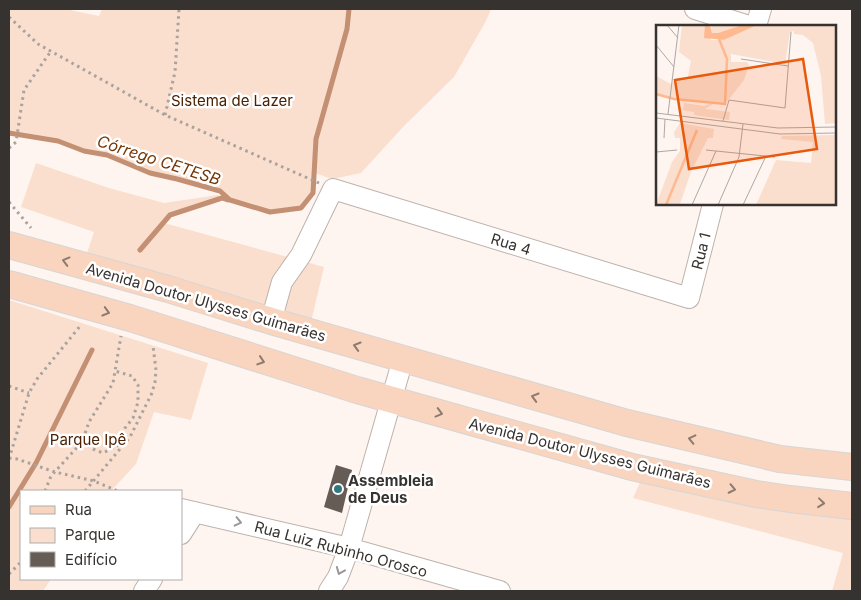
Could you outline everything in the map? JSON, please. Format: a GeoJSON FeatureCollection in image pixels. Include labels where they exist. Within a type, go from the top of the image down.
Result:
{"type":"FeatureCollection","features":[{"type":"Feature","properties":{"kind":"main road","name":"Avenida Doutor Ulysses Guimarães"},"geometry":{"type":"LineString","coordinates":[[9,245],[168,289],[271,322],[627,423],[780,459],[852,467]]}},
{"type":"Feature","properties":{"kind":"main road","name":"Avenida Doutor Ulysses Guimarães"},"geometry":{"type":"LineString","coordinates":[[9,284],[95,308],[392,400],[632,467],[756,494],[790,500],[852,506]]}},
{"type":"Feature","properties":{"kind":"street"},"geometry":{"type":"LineString","coordinates":[[695,9],[746,25]]}},
{"type":"Feature","properties":{"kind":"street"},"geometry":{"type":"LineString","coordinates":[[756,25],[761,9]]}},
{"type":"Feature","properties":{"kind":"street"},"geometry":{"type":"LineString","coordinates":[[271,322],[282,282],[301,255],[327,187]]}},
{"type":"Feature","properties":{"kind":"street","name":"Rua 4"},"geometry":{"type":"LineString","coordinates":[[327,187],[689,298]]}},
{"type":"Feature","properties":{"kind":"street","name":"Rua 1"},"geometry":{"type":"LineString","coordinates":[[689,298],[713,205]]}},
{"type":"Feature","properties":{"kind":"street"},"geometry":{"type":"LineString","coordinates":[[329,591],[338,577],[349,548],[403,359]]}},
{"type":"Feature","properties":{"kind":"street"},"geometry":{"type":"LineString","coordinates":[[182,531],[188,511]]}},
{"type":"Feature","properties":{"kind":"street","name":"Rua Luiz Rubinho Orosco"},"geometry":{"type":"LineString","coordinates":[[188,511],[349,548],[489,590]]}},
{"type":"Feature","properties":{"kind":"street"},"geometry":{"type":"LineString","coordinates":[[144,591],[151,580]]}},
{"type":"Feature","properties":{"kind":"path"},"geometry":{"type":"LineString","coordinates":[[165,115],[175,72],[178,9]]}},
{"type":"Feature","properties":{"kind":"path"},"geometry":{"type":"LineString","coordinates":[[9,17],[38,44],[165,115],[327,187]]}},
{"type":"Feature","properties":{"kind":"path"},"geometry":{"type":"LineString","coordinates":[[9,148],[16,142],[24,90],[51,52]]}},
{"type":"Feature","properties":{"kind":"path"},"geometry":{"type":"LineString","coordinates":[[95,308],[37,379],[29,393],[9,458],[94,481],[116,490]]}},
{"type":"Feature","properties":{"kind":"path"},"geometry":{"type":"LineString","coordinates":[[45,490],[53,471],[82,442],[89,422],[113,382],[123,317]]}},
{"type":"Feature","properties":{"kind":"path"},"geometry":{"type":"LineString","coordinates":[[86,490],[130,437],[152,393],[156,370],[153,349],[158,328]]}},
{"type":"Feature","properties":{"kind":"path"},"geometry":{"type":"LineString","coordinates":[[82,442],[103,453],[110,450],[117,446],[125,428],[133,418],[138,402],[138,385],[132,376],[115,371]]}},
{"type":"Feature","properties":{"kind":"path"},"geometry":{"type":"LineString","coordinates":[[9,386],[29,393]]}},
{"type":"Feature","properties":{"kind":"path"},"geometry":{"type":"LineString","coordinates":[[9,574],[20,562]]}},
{"type":"Feature","properties":{"kind":"green space","name":"Sistema de Lazer"},"geometry":{"type":"Polygon","coordinates":[[[9,9],[65,9],[99,16],[102,9],[491,9],[454,77],[403,127],[361,173],[332,179],[315,173],[313,193],[301,208],[270,212],[230,200],[220,191],[150,173],[107,155],[84,151],[58,141],[9,133],[9,9]]]}},
{"type":"Feature","properties":{"kind":"green space"},"geometry":{"type":"Polygon","coordinates":[[[36,163],[109,188],[164,203],[218,195],[222,198],[170,215],[164,223],[324,267],[311,322],[87,253],[94,232],[21,207],[36,163]]]}},
{"type":"Feature","properties":{"kind":"green space","name":"Parque Ipê"},"geometry":{"type":"Polygon","coordinates":[[[9,300],[208,363],[191,420],[154,412],[136,464],[112,490],[20,490],[20,580],[50,580],[43,591],[9,591],[9,300]]]}},
{"type":"Feature","properties":{"kind":"green space"},"geometry":{"type":"Polygon","coordinates":[[[642,478],[852,516],[852,591],[832,591],[843,553],[633,498],[642,478]]]}},
{"type":"Feature","properties":{"kind":"building","name":"Assembleia de Deus"},"geometry":{"type":"Polygon","coordinates":[[[336,465],[352,470],[342,513],[324,507],[336,465]]]}},
{"type":"Feature","properties":{"kind":"waterway","name":"Córrego CETESB"},"geometry":{"type":"LineString","coordinates":[[9,133],[58,141],[84,151],[107,155],[150,173],[220,191],[230,200],[270,212],[301,208],[313,193],[316,139],[347,29],[349,9]]}},
{"type":"Feature","properties":{"kind":"waterway"},"geometry":{"type":"LineString","coordinates":[[140,250],[170,215],[222,198],[228,200]]}},
{"type":"Feature","properties":{"kind":"waterway"},"geometry":{"type":"LineString","coordinates":[[9,507],[36,463],[92,350]]}},
{"type":"Feature","properties":{"kind":"place","name":"Assembleia de Deus"},"geometry":{"type":"Point","coordinates":[338,489]}}]}
